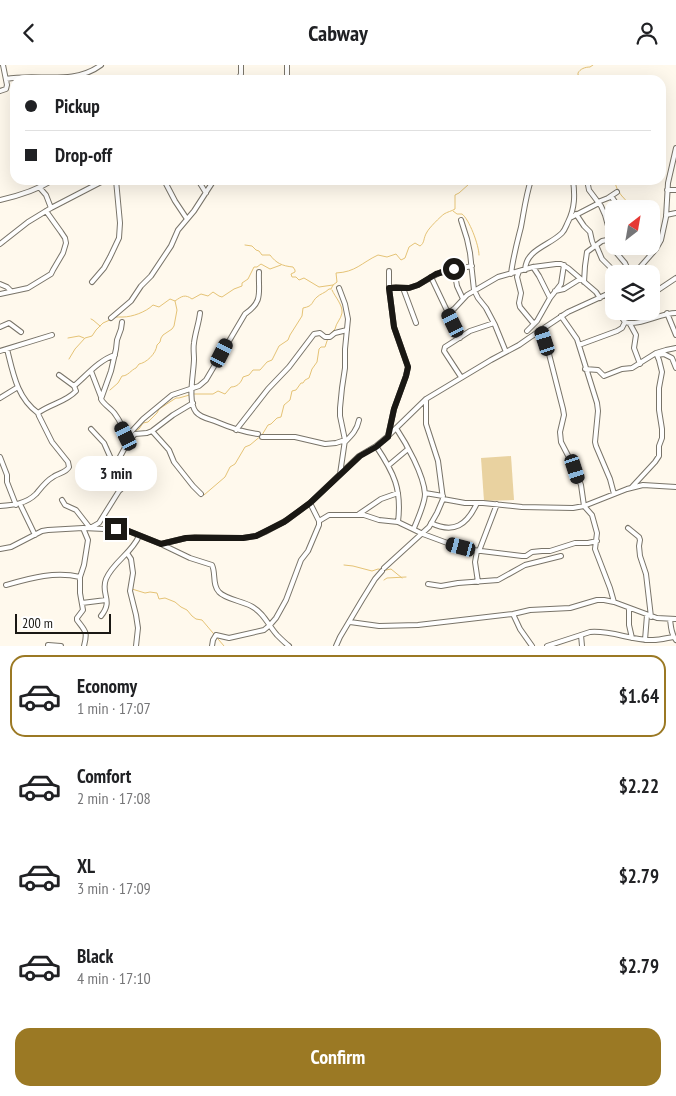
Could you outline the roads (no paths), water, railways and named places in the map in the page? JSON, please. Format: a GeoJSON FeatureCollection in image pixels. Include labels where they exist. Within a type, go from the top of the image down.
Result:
{"type":"FeatureCollection","features":[{"type":"Feature","properties":{"kind":"street"},"geometry":{"type":"LineString","coordinates":[[0,91],[7,87],[3,65]]}},
{"type":"Feature","properties":{"kind":"street"},"geometry":{"type":"LineString","coordinates":[[80,75],[100,65]]}},
{"type":"Feature","properties":{"kind":"street"},"geometry":{"type":"LineString","coordinates":[[6,79],[10,79]]}},
{"type":"Feature","properties":{"kind":"street"},"geometry":{"type":"LineString","coordinates":[[642,265],[661,240],[666,215],[670,169],[676,148]]}},
{"type":"Feature","properties":{"kind":"street"},"geometry":{"type":"LineString","coordinates":[[0,200],[43,185]]}},
{"type":"Feature","properties":{"kind":"street"},"geometry":{"type":"LineString","coordinates":[[0,244],[24,224],[96,185]]}},
{"type":"Feature","properties":{"kind":"street"},"geometry":{"type":"LineString","coordinates":[[92,282],[104,268],[119,238],[120,223],[116,185]]}},
{"type":"Feature","properties":{"kind":"street"},"geometry":{"type":"LineString","coordinates":[[167,185],[187,219]]}},
{"type":"Feature","properties":{"kind":"street"},"geometry":{"type":"LineString","coordinates":[[201,185],[206,193]]}},
{"type":"Feature","properties":{"kind":"street"},"geometry":{"type":"LineString","coordinates":[[111,318],[131,301],[141,286],[151,276],[171,246],[178,230],[194,211],[211,185]]}},
{"type":"Feature","properties":{"kind":"street"},"geometry":{"type":"LineString","coordinates":[[512,274],[514,253],[529,185]]}},
{"type":"Feature","properties":{"kind":"street"},"geometry":{"type":"LineString","coordinates":[[524,269],[532,252],[562,233],[570,218],[575,199],[574,185]]}},
{"type":"Feature","properties":{"kind":"street"},"geometry":{"type":"LineString","coordinates":[[588,185],[589,190],[605,215]]}},
{"type":"Feature","properties":{"kind":"street"},"geometry":{"type":"LineString","coordinates":[[0,294],[28,288],[51,274],[63,253],[66,243],[65,239],[48,210],[46,195],[39,187]]}},
{"type":"Feature","properties":{"kind":"street"},"geometry":{"type":"LineString","coordinates":[[667,190],[676,190]]}},
{"type":"Feature","properties":{"kind":"street"},"geometry":{"type":"LineString","coordinates":[[570,218],[618,192]]}},
{"type":"Feature","properties":{"kind":"street"},"geometry":{"type":"LineString","coordinates":[[612,196],[614,200]]}},
{"type":"Feature","properties":{"kind":"street"},"geometry":{"type":"LineString","coordinates":[[666,215],[676,213]]}},
{"type":"Feature","properties":{"kind":"street"},"geometry":{"type":"LineString","coordinates":[[576,214],[584,227],[590,232],[592,241],[602,259],[608,265]]}},
{"type":"Feature","properties":{"kind":"street"},"geometry":{"type":"LineString","coordinates":[[460,220],[467,239],[474,290],[494,323],[506,352]]}},
{"type":"Feature","properties":{"kind":"street"},"geometry":{"type":"LineString","coordinates":[[584,282],[587,253],[595,245],[605,240]]}},
{"type":"Feature","properties":{"kind":"street"},"geometry":{"type":"LineString","coordinates":[[618,255],[626,265]]}},
{"type":"Feature","properties":{"kind":"street"},"geometry":{"type":"LineString","coordinates":[[448,313],[467,295],[498,277],[524,269],[556,264],[564,265],[596,292],[600,298]]}},
{"type":"Feature","properties":{"kind":"street"},"geometry":{"type":"LineString","coordinates":[[527,331],[534,324],[562,283],[564,265]]}},
{"type":"Feature","properties":{"kind":"street"},"geometry":{"type":"LineString","coordinates":[[389,288],[407,289],[441,272],[472,266]]}},
{"type":"Feature","properties":{"kind":"street"},"geometry":{"type":"LineString","coordinates":[[533,267],[550,298]]}},
{"type":"Feature","properties":{"kind":"street"},"geometry":{"type":"LineString","coordinates":[[454,269],[457,286],[463,299]]}},
{"type":"Feature","properties":{"kind":"street"},"geometry":{"type":"LineString","coordinates":[[388,437],[394,409],[408,367],[394,327],[389,288],[389,271]]}},
{"type":"Feature","properties":{"kind":"street"},"geometry":{"type":"LineString","coordinates":[[519,271],[517,277],[521,293],[519,303],[534,324]]}},
{"type":"Feature","properties":{"kind":"street"},"geometry":{"type":"LineString","coordinates":[[115,466],[128,442],[132,430],[166,398],[192,389],[206,380],[238,324],[245,314],[257,303],[259,272]]}},
{"type":"Feature","properties":{"kind":"street"},"geometry":{"type":"LineString","coordinates":[[431,277],[460,338]]}},
{"type":"Feature","properties":{"kind":"street"},"geometry":{"type":"LineString","coordinates":[[660,289],[676,278]]}},
{"type":"Feature","properties":{"kind":"street"},"geometry":{"type":"LineString","coordinates":[[556,291],[564,289],[580,279]]}},
{"type":"Feature","properties":{"kind":"street"},"geometry":{"type":"LineString","coordinates":[[0,284],[11,291]]}},
{"type":"Feature","properties":{"kind":"street"},"geometry":{"type":"LineString","coordinates":[[339,288],[348,319],[345,349],[346,368],[340,416],[345,441],[340,474]]}},
{"type":"Feature","properties":{"kind":"street"},"geometry":{"type":"LineString","coordinates":[[403,288],[416,323]]}},
{"type":"Feature","properties":{"kind":"street"},"geometry":{"type":"LineString","coordinates":[[161,544],[186,538],[243,538],[256,536],[284,522],[310,503],[360,456],[376,447],[388,437],[426,399],[519,345],[561,316],[605,296]]}},
{"type":"Feature","properties":{"kind":"street"},"geometry":{"type":"LineString","coordinates":[[200,313],[194,344],[192,389],[194,410],[197,414],[236,430],[260,436],[298,437],[325,444],[345,441],[356,429],[358,420]]}},
{"type":"Feature","properties":{"kind":"street"},"geometry":{"type":"LineString","coordinates":[[579,345],[616,331],[627,323],[666,313],[676,313]]}},
{"type":"Feature","properties":{"kind":"street"},"geometry":{"type":"LineString","coordinates":[[666,313],[676,335]]}},
{"type":"Feature","properties":{"kind":"street"},"geometry":{"type":"LineString","coordinates":[[561,316],[579,345],[598,411],[595,442],[614,494]]}},
{"type":"Feature","properties":{"kind":"street"},"geometry":{"type":"LineString","coordinates":[[624,320],[636,335],[634,348],[640,363]]}},
{"type":"Feature","properties":{"kind":"street"},"geometry":{"type":"LineString","coordinates":[[102,399],[115,355],[122,322]]}},
{"type":"Feature","properties":{"kind":"street"},"geometry":{"type":"LineString","coordinates":[[0,327],[9,323],[21,332]]}},
{"type":"Feature","properties":{"kind":"street"},"geometry":{"type":"LineString","coordinates":[[461,377],[444,351],[446,347],[470,331],[494,323]]}},
{"type":"Feature","properties":{"kind":"street"},"geometry":{"type":"LineString","coordinates":[[541,329],[563,409],[564,415],[560,432],[561,442],[575,469],[584,506],[592,515],[597,533],[596,551],[614,602]]}},
{"type":"Feature","properties":{"kind":"street"},"geometry":{"type":"LineString","coordinates":[[236,430],[314,334],[320,333],[325,337],[330,337],[335,333],[347,330]]}},
{"type":"Feature","properties":{"kind":"street"},"geometry":{"type":"LineString","coordinates":[[0,351],[52,335]]}},
{"type":"Feature","properties":{"kind":"street"},"geometry":{"type":"LineString","coordinates":[[585,369],[598,370],[604,376],[622,369],[632,369],[656,354],[676,348]]}},
{"type":"Feature","properties":{"kind":"street"},"geometry":{"type":"LineString","coordinates":[[0,506],[25,502],[34,496],[55,475],[68,471],[69,467],[68,462],[52,442],[38,413],[26,402],[18,387],[7,349]]}},
{"type":"Feature","properties":{"kind":"street"},"geometry":{"type":"LineString","coordinates":[[656,354],[664,354],[672,358],[676,368]]}},
{"type":"Feature","properties":{"kind":"street"},"geometry":{"type":"LineString","coordinates":[[631,488],[656,462],[659,456],[662,429],[659,410],[659,388],[662,372],[656,354]]}},
{"type":"Feature","properties":{"kind":"street"},"geometry":{"type":"LineString","coordinates":[[74,386],[108,357],[115,355]]}},
{"type":"Feature","properties":{"kind":"street"},"geometry":{"type":"LineString","coordinates":[[91,371],[103,403],[118,417],[128,442]]}},
{"type":"Feature","properties":{"kind":"street"},"geometry":{"type":"LineString","coordinates":[[38,413],[74,394],[76,391],[74,386],[59,375]]}},
{"type":"Feature","properties":{"kind":"street"},"geometry":{"type":"LineString","coordinates":[[0,398],[18,387]]}},
{"type":"Feature","properties":{"kind":"street"},"geometry":{"type":"LineString","coordinates":[[336,646],[375,579],[432,523],[443,497],[438,461],[426,424],[426,399]]}},
{"type":"Feature","properties":{"kind":"street"},"geometry":{"type":"LineString","coordinates":[[128,442],[136,433],[152,431],[193,403]]}},
{"type":"Feature","properties":{"kind":"street"},"geometry":{"type":"LineString","coordinates":[[396,428],[403,438],[422,481],[424,499],[414,528]]}},
{"type":"Feature","properties":{"kind":"street"},"geometry":{"type":"LineString","coordinates":[[92,429],[104,443],[121,477],[127,484]]}},
{"type":"Feature","properties":{"kind":"street"},"geometry":{"type":"LineString","coordinates":[[152,431],[169,450],[174,462],[201,494]]}},
{"type":"Feature","properties":{"kind":"street"},"geometry":{"type":"LineString","coordinates":[[376,447],[389,465],[397,485],[400,504],[398,522]]}},
{"type":"Feature","properties":{"kind":"street"},"geometry":{"type":"LineString","coordinates":[[389,465],[408,449]]}},
{"type":"Feature","properties":{"kind":"street"},"geometry":{"type":"LineString","coordinates":[[0,457],[7,475],[7,482],[35,535]]}},
{"type":"Feature","properties":{"kind":"street"},"geometry":{"type":"LineString","coordinates":[[90,528],[99,523],[119,491],[149,464]]}},
{"type":"Feature","properties":{"kind":"street"},"geometry":{"type":"LineString","coordinates":[[424,493],[465,503],[573,508],[584,506],[643,485],[676,487]]}},
{"type":"Feature","properties":{"kind":"street"},"geometry":{"type":"LineString","coordinates":[[358,515],[381,499],[398,493]]}},
{"type":"Feature","properties":{"kind":"street"},"geometry":{"type":"LineString","coordinates":[[62,500],[65,505],[76,510],[90,528]]}},
{"type":"Feature","properties":{"kind":"street"},"geometry":{"type":"LineString","coordinates":[[212,646],[216,635],[229,638],[264,630],[276,618],[288,596],[301,559],[308,551],[319,525],[319,521],[310,503]]}},
{"type":"Feature","properties":{"kind":"street"},"geometry":{"type":"LineString","coordinates":[[432,523],[450,528],[460,525],[472,514],[477,503]]}},
{"type":"Feature","properties":{"kind":"street"},"geometry":{"type":"LineString","coordinates":[[478,582],[475,562],[496,504]]}},
{"type":"Feature","properties":{"kind":"street"},"geometry":{"type":"LineString","coordinates":[[319,521],[329,515],[364,515],[379,520],[398,522],[450,544],[478,551],[525,556],[575,543],[597,541]]}},
{"type":"Feature","properties":{"kind":"street"},"geometry":{"type":"LineString","coordinates":[[83,528],[88,540],[80,577],[84,610],[77,620],[86,630],[84,646]]}},
{"type":"Feature","properties":{"kind":"street"},"geometry":{"type":"LineString","coordinates":[[0,549],[11,547],[48,530],[83,528],[126,530],[190,558],[212,565],[218,591],[260,612],[277,635],[289,646]]}},
{"type":"Feature","properties":{"kind":"street"},"geometry":{"type":"LineString","coordinates":[[628,528],[639,537],[640,556],[646,574],[649,616],[645,640]]}},
{"type":"Feature","properties":{"kind":"street"},"geometry":{"type":"LineString","coordinates":[[100,616],[107,605],[104,586],[106,580],[112,569],[134,545],[139,536]]}},
{"type":"Feature","properties":{"kind":"street"},"geometry":{"type":"LineString","coordinates":[[127,553],[131,559],[133,573],[130,591],[138,628],[136,646]]}},
{"type":"Feature","properties":{"kind":"street"},"geometry":{"type":"LineString","coordinates":[[428,584],[441,586],[500,580],[525,565],[561,556]]}},
{"type":"Feature","properties":{"kind":"street"},"geometry":{"type":"LineString","coordinates":[[6,585],[51,575],[80,577]]}},
{"type":"Feature","properties":{"kind":"street"},"geometry":{"type":"LineString","coordinates":[[82,603],[106,600]]}},
{"type":"Feature","properties":{"kind":"street"},"geometry":{"type":"LineString","coordinates":[[350,622],[379,626],[414,625],[513,614],[530,609],[570,608],[604,600],[614,602],[656,619],[676,619]]}},
{"type":"Feature","properties":{"kind":"street"},"geometry":{"type":"LineString","coordinates":[[629,609],[629,625],[632,638]]}},
{"type":"Feature","properties":{"kind":"street"},"geometry":{"type":"LineString","coordinates":[[513,614],[520,629],[532,646]]}},
{"type":"Feature","properties":{"kind":"street"},"geometry":{"type":"LineString","coordinates":[[547,646],[590,632],[605,632],[645,640],[674,638],[670,619]]}},
{"type":"Feature","properties":{"kind":"street"},"geometry":{"type":"LineString","coordinates":[[581,635],[582,646]]}},
{"type":"Feature","properties":{"kind":"street"},"geometry":{"type":"LineString","coordinates":[[48,645],[60,646]]}},
{"type":"Feature","properties":{"kind":"waterway"},"geometry":{"type":"LineString","coordinates":[[578,75],[580,70],[593,65]]}},
{"type":"Feature","properties":{"kind":"waterway"},"geometry":{"type":"LineString","coordinates":[[132,435],[143,423],[148,422],[159,409],[176,398],[193,394],[213,394],[218,391],[225,394],[253,370],[260,370],[267,362],[272,360],[279,346],[288,340],[302,316],[303,308],[311,305],[317,297],[331,289],[337,282],[336,273],[354,269],[378,255],[387,257],[396,254],[401,260],[405,258],[409,247],[415,243],[420,246],[422,245],[432,225],[444,214],[455,209],[455,195],[468,185]]}},
{"type":"Feature","properties":{"kind":"waterway"},"geometry":{"type":"LineString","coordinates":[[616,185],[619,193],[626,200]]}},
{"type":"Feature","properties":{"kind":"waterway"},"geometry":{"type":"LineString","coordinates":[[453,211],[457,214],[462,214],[468,221],[479,255]]}},
{"type":"Feature","properties":{"kind":"waterway"},"geometry":{"type":"LineString","coordinates":[[245,245],[252,246],[262,255],[270,255],[280,264],[293,267],[295,272],[291,274],[292,277],[296,277],[299,280],[304,278],[319,287],[333,285]]}},
{"type":"Feature","properties":{"kind":"waterway"},"geometry":{"type":"LineString","coordinates":[[115,317],[135,315],[153,305],[159,307],[170,299],[175,301],[183,296],[192,299],[201,294],[208,296],[213,292],[222,297],[242,286],[242,283],[248,279],[254,267],[261,264],[270,269],[281,265]]}},
{"type":"Feature","properties":{"kind":"waterway"},"geometry":{"type":"LineString","coordinates":[[204,495],[225,477],[245,447],[262,435],[268,425],[281,417],[284,405],[290,400],[292,391],[296,390],[301,383],[309,378],[317,362],[319,349],[325,347],[329,335],[335,329],[341,315],[341,307],[332,290]]}},
{"type":"Feature","properties":{"kind":"waterway"},"geometry":{"type":"LineString","coordinates":[[110,390],[118,383],[122,376],[145,362],[155,352],[163,335],[172,329],[177,310],[175,301]]}},
{"type":"Feature","properties":{"kind":"waterway"},"geometry":{"type":"LineString","coordinates":[[91,319],[100,326]]}},
{"type":"Feature","properties":{"kind":"waterway"},"geometry":{"type":"LineString","coordinates":[[69,359],[85,338],[92,336],[103,323],[112,319]]}},
{"type":"Feature","properties":{"kind":"waterway"},"geometry":{"type":"LineString","coordinates":[[68,338],[79,336],[84,338]]}},
{"type":"Feature","properties":{"kind":"waterway"},"geometry":{"type":"LineString","coordinates":[[344,565],[372,571],[391,569],[402,578]]}},
{"type":"Feature","properties":{"kind":"waterway"},"geometry":{"type":"LineString","coordinates":[[384,580],[387,578],[406,577]]}},
{"type":"Feature","properties":{"kind":"waterway"},"geometry":{"type":"LineString","coordinates":[[132,589],[145,593],[157,593],[159,599],[165,598],[175,602],[196,619],[202,620],[224,646]]}}]}
